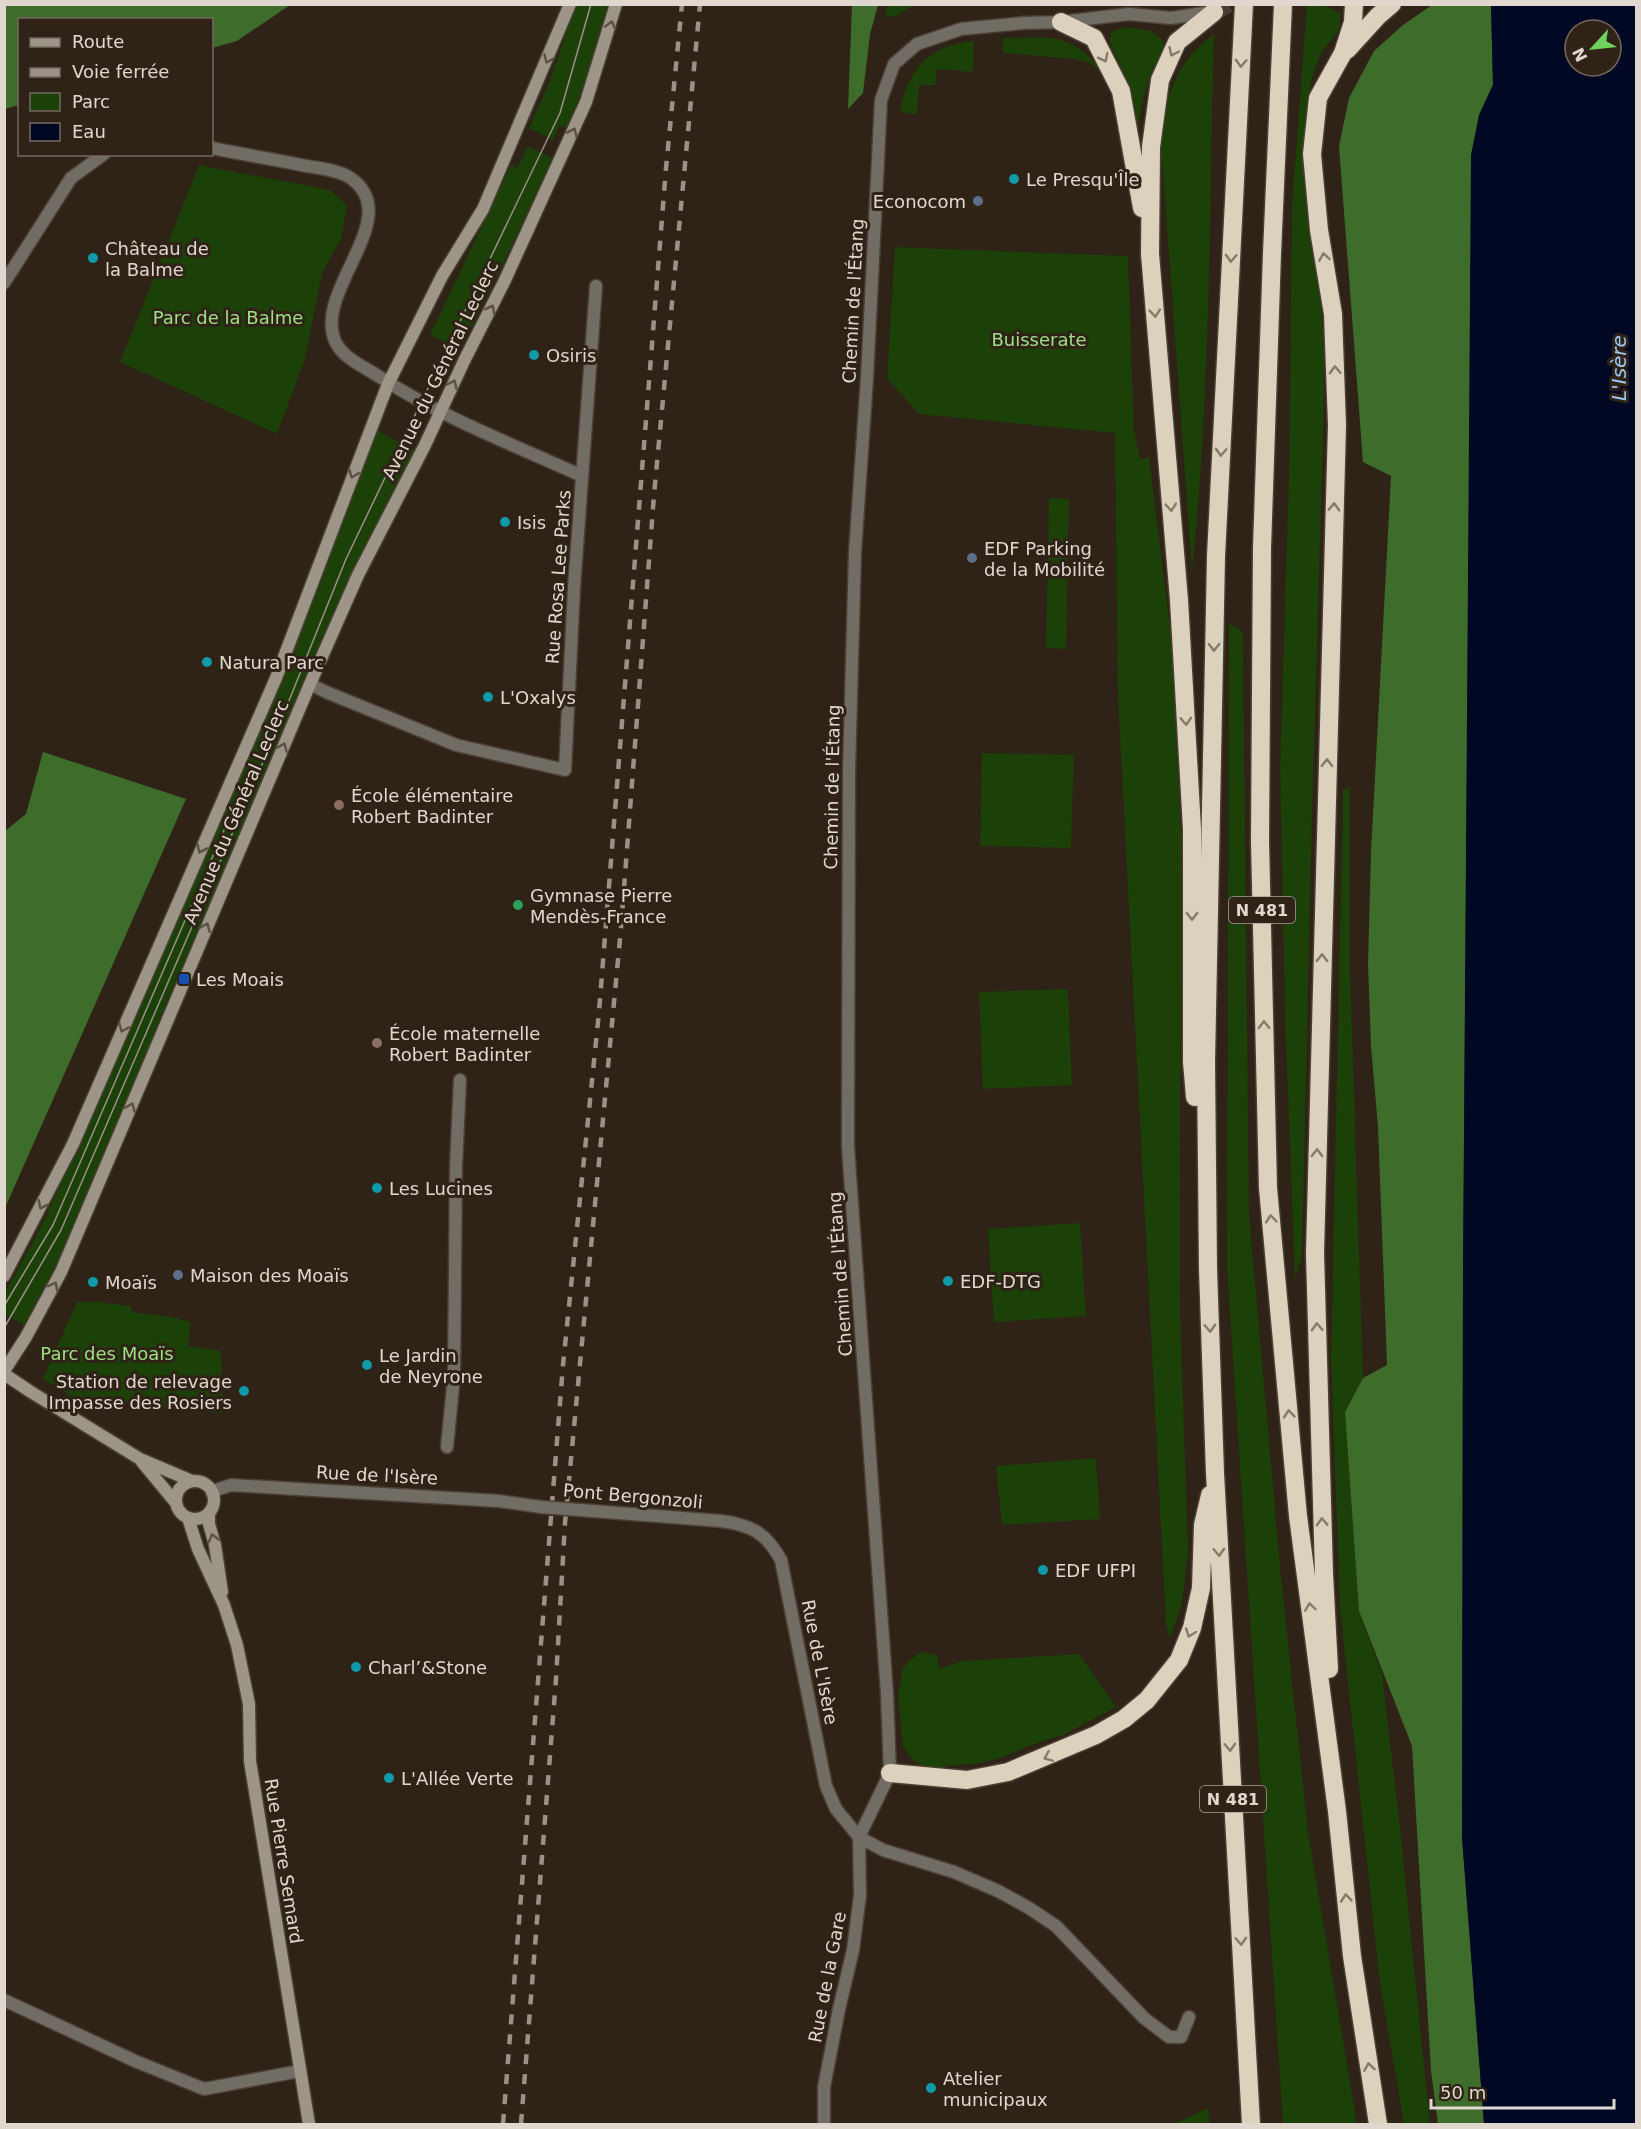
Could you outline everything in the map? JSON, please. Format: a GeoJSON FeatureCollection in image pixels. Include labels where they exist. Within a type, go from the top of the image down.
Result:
{"type":"FeatureCollection","features":[{"type":"Feature","properties":{"kind":"highway","name":"N 481"},"geometry":{"type":"LineString","coordinates":[[1244,4],[1216,556],[1206,1062],[1208,1269],[1215,1473],[1251,2124]]}},
{"type":"Feature","properties":{"kind":"highway","name":"N 481"},"geometry":{"type":"LineString","coordinates":[[1283,4],[1272,241],[1262,548],[1260,841],[1269,1188],[1298,1516],[1337,1811],[1352,1956],[1378,2124]]}},
{"type":"Feature","properties":{"kind":"highway"},"geometry":{"type":"LineString","coordinates":[[1337,1811],[1324,1574],[1315,1253],[1337,425],[1333,315],[1319,230],[1312,154],[1318,98],[1343,53],[1353,22],[1354,4]]}},
{"type":"Feature","properties":{"kind":"highway"},"geometry":{"type":"LineString","coordinates":[[1343,53],[1392,4]]}},
{"type":"Feature","properties":{"kind":"highway"},"geometry":{"type":"LineString","coordinates":[[1150,254],[1151,147],[1160,80],[1177,42],[1214,12]]}},
{"type":"Feature","properties":{"kind":"highway"},"geometry":{"type":"LineString","coordinates":[[1061,22],[1094,38],[1121,91],[1150,254],[1179,600],[1192,829],[1192,1062],[1208,1269]]}},
{"type":"Feature","properties":{"kind":"highway"},"geometry":{"type":"LineString","coordinates":[[890,1773],[967,1780],[1008,1772],[1096,1735],[1124,1719],[1147,1700],[1179,1660],[1192,1628],[1201,1588],[1203,1525],[1215,1473]]}},
{"type":"Feature","properties":{"kind":"main road","name":"Avenue du Général Leclerc"},"geometry":{"type":"LineString","coordinates":[[4,1276],[73,1144],[276,678],[388,384],[442,276],[483,209],[570,4]]}},
{"type":"Feature","properties":{"kind":"main road","name":"Avenue du Général Leclerc"},"geometry":{"type":"LineString","coordinates":[[4,1372],[61,1272],[358,575],[505,280],[586,102],[616,4]]}},
{"type":"Feature","properties":{"kind":"main road"},"geometry":{"type":"LineString","coordinates":[[4,1372],[31,1392],[140,1459],[204,1484],[212,1493],[213,1503],[209,1513],[199,1518],[188,1518],[180,1512],[176,1503],[140,1459]]}},
{"type":"Feature","properties":{"kind":"main road"},"geometry":{"type":"LineString","coordinates":[[176,1503],[178,1491],[186,1483],[192,1481]]}},
{"type":"Feature","properties":{"kind":"main road","name":"Rue Pierre Semard"},"geometry":{"type":"LineString","coordinates":[[209,1513],[224,1605]]}},
{"type":"Feature","properties":{"kind":"main road","name":"Rue Pierre Semard"},"geometry":{"type":"LineString","coordinates":[[188,1518],[198,1549],[224,1605],[237,1645],[249,1704],[250,1761],[309,2124]]}},
{"type":"Feature","properties":{"kind":"street","name":"Chemin de l'Étang"},"geometry":{"type":"LineString","coordinates":[[859,1837],[890,1773],[871,1444],[848,1148],[849,771],[855,552],[867,378],[881,100],[894,64],[916,44],[961,29],[1023,22],[1061,22],[1129,14],[1171,18],[1214,12]]}},
{"type":"Feature","properties":{"kind":"street","name":"Rue Rosa Lee Parks"},"geometry":{"type":"LineString","coordinates":[[213,148],[324,169],[348,177],[364,190],[369,205],[368,227],[334,304],[331,329],[337,345],[360,366],[388,384],[582,476]]}},
{"type":"Feature","properties":{"kind":"street"},"geometry":{"type":"LineString","coordinates":[[4,283],[71,178],[101,156]]}},
{"type":"Feature","properties":{"kind":"street","name":"Rue Rosa Lee Parks"},"geometry":{"type":"LineString","coordinates":[[310,684],[456,746],[565,770],[574,588],[596,286]]}},
{"type":"Feature","properties":{"kind":"street"},"geometry":{"type":"LineString","coordinates":[[447,1447],[454,1376],[456,1167],[460,1080]]}},
{"type":"Feature","properties":{"kind":"street","name":"Rue de l'Isère"},"geometry":{"type":"LineString","coordinates":[[212,1493],[231,1485],[499,1501],[541,1507]]}},
{"type":"Feature","properties":{"kind":"street","name":"Pont Bergonzoli"},"geometry":{"type":"LineString","coordinates":[[541,1507],[722,1521]]}},
{"type":"Feature","properties":{"kind":"street","name":"Rue de L'Isère"},"geometry":{"type":"LineString","coordinates":[[722,1521],[745,1525],[761,1535],[771,1543],[781,1560],[826,1786],[836,1809],[859,1837]]}},
{"type":"Feature","properties":{"kind":"street"},"geometry":{"type":"LineString","coordinates":[[859,1837],[883,1850],[954,1872],[998,1891],[1029,1908],[1056,1926],[1144,2018],[1169,2037],[1181,2037],[1189,2017]]}},
{"type":"Feature","properties":{"kind":"street","name":"Rue de la Gare"},"geometry":{"type":"LineString","coordinates":[[824,2124],[824,2087],[853,1950],[860,1895],[859,1837]]}},
{"type":"Feature","properties":{"kind":"street"},"geometry":{"type":"LineString","coordinates":[[4,2000],[135,2061],[204,2089],[300,2071]]}},
{"type":"Feature","properties":{"kind":"green space"},"geometry":{"type":"Polygon","coordinates":[[[5,4],[290,4],[237,41],[213,48],[213,18],[18,18],[18,105],[5,109],[5,4]]]}},
{"type":"Feature","properties":{"kind":"green space"},"geometry":{"type":"Polygon","coordinates":[[[888,4],[914,5],[894,17],[885,16],[888,4]]]}},
{"type":"Feature","properties":{"kind":"green space"},"geometry":{"type":"Polygon","coordinates":[[[1320,4],[1341,13],[1339,30],[1321,53],[1311,81],[1305,134],[1305,195],[1319,275],[1324,348],[1324,403],[1302,1256],[1295,1278],[1285,1014],[1280,769],[1289,477],[1292,205],[1307,5],[1320,4]]]}},
{"type":"Feature","properties":{"kind":"green space"},"geometry":{"type":"Polygon","coordinates":[[[576,5],[609,5],[588,74],[568,128],[559,126],[553,140],[529,128],[549,83],[576,5]]]}},
{"type":"Feature","properties":{"kind":"green space"},"geometry":{"type":"Polygon","coordinates":[[[852,5],[878,5],[870,34],[863,93],[848,109],[852,5]]]}},
{"type":"Feature","properties":{"kind":"green space"},"geometry":{"type":"Polygon","coordinates":[[[1432,5],[1491,5],[1493,85],[1479,115],[1471,255],[1463,1275],[1462,1837],[1484,2124],[1438,2124],[1431,2071],[1412,1746],[1359,1611],[1345,1412],[1363,1378],[1387,1365],[1378,1127],[1371,1046],[1368,964],[1371,852],[1391,476],[1363,462],[1339,146],[1349,98],[1374,51],[1403,25],[1432,5]]]}},
{"type":"Feature","properties":{"kind":"green space"},"geometry":{"type":"Polygon","coordinates":[[[1126,27],[1151,31],[1164,41],[1147,87],[1136,134],[1123,72],[1110,43],[1111,32],[1126,27]]]}},
{"type":"Feature","properties":{"kind":"green space"},"geometry":{"type":"Polygon","coordinates":[[[1214,34],[1206,370],[1192,571],[1160,131],[1172,89],[1183,66],[1201,44],[1214,34]]]}},
{"type":"Feature","properties":{"kind":"green space"},"geometry":{"type":"Polygon","coordinates":[[[1003,38],[1058,39],[1080,49],[1102,72],[1090,63],[1074,59],[1003,53],[1003,38]]]}},
{"type":"Feature","properties":{"kind":"green space"},"geometry":{"type":"Polygon","coordinates":[[[974,41],[973,72],[937,69],[935,85],[919,85],[917,114],[900,112],[909,83],[923,62],[945,48],[958,43],[974,41]]]}},
{"type":"Feature","properties":{"kind":"green space"},"geometry":{"type":"Polygon","coordinates":[[[528,146],[554,159],[472,327],[465,325],[455,347],[430,335],[511,165],[517,168],[528,146]]]}},
{"type":"Feature","properties":{"kind":"green space","name":"Parc de la Balme"},"geometry":{"type":"Polygon","coordinates":[[[199,165],[330,190],[347,205],[341,239],[322,273],[305,359],[277,434],[120,362],[199,165]]]}},
{"type":"Feature","properties":{"kind":"green space","name":"Buisserate"},"geometry":{"type":"Polygon","coordinates":[[[895,247],[1128,256],[1134,431],[1140,459],[1149,457],[1172,644],[1181,837],[1180,1306],[1188,1552],[1182,1604],[1170,1638],[1166,1624],[1118,696],[1115,433],[919,414],[887,378],[895,247]]]}},
{"type":"Feature","properties":{"kind":"green space"},"geometry":{"type":"Polygon","coordinates":[[[373,428],[414,450],[339,601],[166,1004],[71,1237],[24,1325],[5,1314],[5,1293],[41,1227],[135,1019],[299,636],[373,428]]]}},
{"type":"Feature","properties":{"kind":"green space"},"geometry":{"type":"Polygon","coordinates":[[[1049,498],[1069,499],[1066,649],[1046,648],[1049,498]]]}},
{"type":"Feature","properties":{"kind":"green space"},"geometry":{"type":"Polygon","coordinates":[[[1229,623],[1243,632],[1249,1215],[1281,1577],[1308,1832],[1357,2124],[1283,2124],[1227,1267],[1229,623]]]}},
{"type":"Feature","properties":{"kind":"green space"},"geometry":{"type":"Polygon","coordinates":[[[43,752],[186,799],[5,1208],[5,831],[26,814],[43,752]]]}},
{"type":"Feature","properties":{"kind":"green space"},"geometry":{"type":"Polygon","coordinates":[[[982,753],[1074,755],[1071,848],[980,846],[982,753]]]}},
{"type":"Feature","properties":{"kind":"green space"},"geometry":{"type":"Polygon","coordinates":[[[1350,787],[1350,969],[1363,1378],[1345,1413],[1359,1611],[1382,1674],[1430,2124],[1404,2124],[1380,1984],[1340,1608],[1331,1359],[1343,790],[1350,787]]]}},
{"type":"Feature","properties":{"kind":"green space"},"geometry":{"type":"Polygon","coordinates":[[[1068,989],[1072,1085],[983,1089],[979,992],[1068,989]]]}},
{"type":"Feature","properties":{"kind":"green space"},"geometry":{"type":"Polygon","coordinates":[[[1080,1223],[1086,1316],[994,1322],[988,1229],[1080,1223]]]}},
{"type":"Feature","properties":{"kind":"green space","name":"Parc des Moaïs"},"geometry":{"type":"Polygon","coordinates":[[[77,1302],[131,1306],[131,1312],[172,1317],[191,1322],[188,1346],[221,1351],[223,1413],[71,1396],[43,1379],[77,1302]]]}},
{"type":"Feature","properties":{"kind":"green space"},"geometry":{"type":"Polygon","coordinates":[[[1096,1458],[1100,1519],[1002,1525],[996,1466],[1096,1458]]]}},
{"type":"Feature","properties":{"kind":"green space"},"geometry":{"type":"Polygon","coordinates":[[[921,1652],[937,1655],[939,1669],[962,1661],[1079,1654],[1116,1707],[1063,1735],[1003,1757],[981,1763],[945,1766],[938,1770],[922,1766],[912,1759],[903,1746],[898,1695],[903,1668],[921,1652]]]}},
{"type":"Feature","properties":{"kind":"green space"},"geometry":{"type":"Polygon","coordinates":[[[1208,2108],[1210,2124],[1174,2124],[1208,2108]]]}},
{"type":"Feature","properties":{"kind":"water","name":"L'Isère"},"geometry":{"type":"Polygon","coordinates":[[[1491,5],[1636,5],[1636,2124],[1484,2124],[1462,1837],[1463,1275],[1471,155],[1479,115],[1493,85],[1491,5]]]}},
{"type":"Feature","properties":{"kind":"tunnel"},"geometry":{"type":"LineString","coordinates":[[1214,12],[1228,4]]}},
{"type":"Feature","properties":{"kind":"tram line"},"geometry":{"type":"LineString","coordinates":[[4,1328],[61,1230],[280,723],[346,559],[560,113],[591,4]]}},
{"type":"Feature","properties":{"kind":"tram line"},"geometry":{"type":"LineString","coordinates":[[4,1306],[53,1225],[248,775]]}},
{"type":"Feature","properties":{"kind":"railway"},"geometry":{"type":"LineString","coordinates":[[503,2124],[563,1365],[599,1012],[666,168],[682,4]]}},
{"type":"Feature","properties":{"kind":"railway"},"geometry":{"type":"LineString","coordinates":[[521,2124],[556,1679],[565,1523],[621,928],[654,495],[700,4]]}},
{"type":"Feature","properties":{"kind":"place","name":"Le Presqu'Île"},"geometry":{"type":"Point","coordinates":[1014,179]}},
{"type":"Feature","properties":{"kind":"place","name":"Econocom"},"geometry":{"type":"Point","coordinates":[978,201]}},
{"type":"Feature","properties":{"kind":"place","name":"Château de la Balme"},"geometry":{"type":"Point","coordinates":[93,258]}},
{"type":"Feature","properties":{"kind":"place","name":"Osiris"},"geometry":{"type":"Point","coordinates":[534,355]}},
{"type":"Feature","properties":{"kind":"place","name":"Isis"},"geometry":{"type":"Point","coordinates":[505,522]}},
{"type":"Feature","properties":{"kind":"place","name":"EDF Parking de la Mobilité"},"geometry":{"type":"Point","coordinates":[972,558]}},
{"type":"Feature","properties":{"kind":"place","name":"Natura Parc"},"geometry":{"type":"Point","coordinates":[207,662]}},
{"type":"Feature","properties":{"kind":"place","name":"L'Oxalys"},"geometry":{"type":"Point","coordinates":[488,697]}},
{"type":"Feature","properties":{"kind":"place","name":"École élémentaire Robert Badinter"},"geometry":{"type":"Point","coordinates":[339,805]}},
{"type":"Feature","properties":{"kind":"place","name":"Gymnase Pierre Mendès-France"},"geometry":{"type":"Point","coordinates":[518,905]}},
{"type":"Feature","properties":{"kind":"place","name":"Les Moais"},"geometry":{"type":"Point","coordinates":[184,979]}},
{"type":"Feature","properties":{"kind":"place","name":"École maternelle Robert Badinter"},"geometry":{"type":"Point","coordinates":[377,1043]}},
{"type":"Feature","properties":{"kind":"place","name":"Les Lucines"},"geometry":{"type":"Point","coordinates":[377,1188]}},
{"type":"Feature","properties":{"kind":"place","name":"Maison des Moaïs"},"geometry":{"type":"Point","coordinates":[178,1275]}},
{"type":"Feature","properties":{"kind":"place","name":"EDF-DTG"},"geometry":{"type":"Point","coordinates":[948,1281]}},
{"type":"Feature","properties":{"kind":"place","name":"Moaïs"},"geometry":{"type":"Point","coordinates":[93,1282]}},
{"type":"Feature","properties":{"kind":"place","name":"Le Jardin de Neyrone"},"geometry":{"type":"Point","coordinates":[367,1365]}},
{"type":"Feature","properties":{"kind":"place","name":"Station de relevage Impasse des Rosiers"},"geometry":{"type":"Point","coordinates":[244,1391]}},
{"type":"Feature","properties":{"kind":"place","name":"EDF UFPI"},"geometry":{"type":"Point","coordinates":[1043,1570]}},
{"type":"Feature","properties":{"kind":"place","name":"Charl’&Stone"},"geometry":{"type":"Point","coordinates":[356,1667]}},
{"type":"Feature","properties":{"kind":"place","name":"L'Allée Verte"},"geometry":{"type":"Point","coordinates":[389,1778]}},
{"type":"Feature","properties":{"kind":"place","name":"Atelier municipaux"},"geometry":{"type":"Point","coordinates":[931,2088]}}]}
